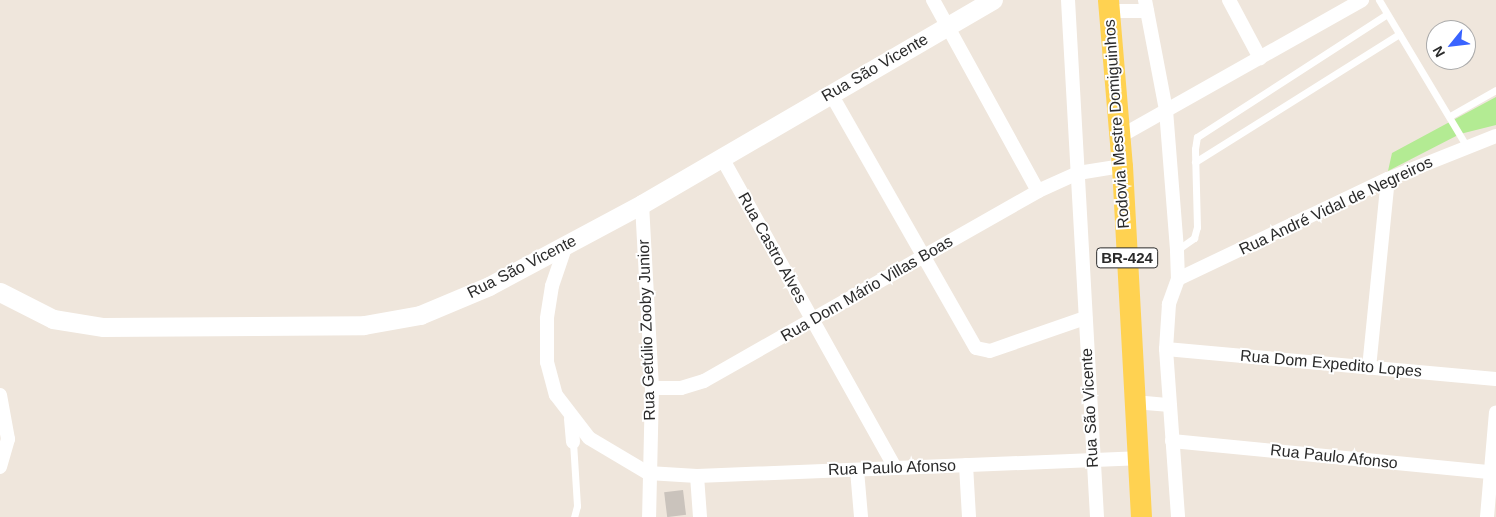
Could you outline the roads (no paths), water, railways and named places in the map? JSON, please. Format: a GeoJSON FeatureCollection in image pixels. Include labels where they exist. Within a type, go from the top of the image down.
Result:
{"type":"FeatureCollection","features":[{"type":"Feature","properties":{"kind":"main road","name":"Rodovia Mestre Domiguinhos"},"geometry":{"type":"LineString","coordinates":[[1108,6],[1122,166],[1141,517]]}},
{"type":"Feature","properties":{"kind":"street"},"geometry":{"type":"LineString","coordinates":[[933,0],[1038,192]]}},
{"type":"Feature","properties":{"kind":"street","name":"Rua São Vicente"},"geometry":{"type":"LineString","coordinates":[[0,292],[53,319],[103,327],[364,325],[420,316],[488,286],[642,204],[993,0]]}},
{"type":"Feature","properties":{"kind":"street","name":"Rua São Vicente"},"geometry":{"type":"LineString","coordinates":[[1068,0],[1097,517]]}},
{"type":"Feature","properties":{"kind":"street"},"geometry":{"type":"LineString","coordinates":[[1229,0],[1260,58]]}},
{"type":"Feature","properties":{"kind":"street"},"geometry":{"type":"LineString","coordinates":[[1119,137],[1362,0]]}},
{"type":"Feature","properties":{"kind":"street"},"geometry":{"type":"LineString","coordinates":[[1108,6],[1146,6],[1166,110],[1178,279],[1169,304],[1166,349],[1178,517]]}},
{"type":"Feature","properties":{"kind":"street"},"geometry":{"type":"LineString","coordinates":[[831,94],[923,256],[980,351],[990,351],[1085,318]]}},
{"type":"Feature","properties":{"kind":"street","name":"Rua André Vidal de Negreiros"},"geometry":{"type":"LineString","coordinates":[[1178,279],[1388,179],[1496,136]]}},
{"type":"Feature","properties":{"kind":"street","name":"Rua Castro Alves"},"geometry":{"type":"LineString","coordinates":[[722,158],[895,468]]}},
{"type":"Feature","properties":{"kind":"street","name":"Rua Dom Mário Villas Boas"},"geometry":{"type":"LineString","coordinates":[[652,388],[681,388],[704,381],[1038,192],[1078,173],[1122,166]]}},
{"type":"Feature","properties":{"kind":"street"},"geometry":{"type":"LineString","coordinates":[[1369,368],[1388,179]]}},
{"type":"Feature","properties":{"kind":"street","name":"Rua Getúlio Zooby Junior"},"geometry":{"type":"LineString","coordinates":[[642,204],[652,388],[648,473],[649,517]]}},
{"type":"Feature","properties":{"kind":"street"},"geometry":{"type":"LineString","coordinates":[[566,245],[552,286],[547,319],[547,362],[556,395],[571,419],[588,438],[648,473]]}},
{"type":"Feature","properties":{"kind":"street","name":"Rua Dom Expedito Lopes"},"geometry":{"type":"LineString","coordinates":[[1166,349],[1496,379]]}},
{"type":"Feature","properties":{"kind":"street"},"geometry":{"type":"LineString","coordinates":[[0,395],[8,439],[0,467]]}},
{"type":"Feature","properties":{"kind":"street"},"geometry":{"type":"LineString","coordinates":[[1134,402],[1170,405]]}},
{"type":"Feature","properties":{"kind":"street"},"geometry":{"type":"LineString","coordinates":[[1488,517],[1494,473],[1496,412]]}},
{"type":"Feature","properties":{"kind":"street"},"geometry":{"type":"LineString","coordinates":[[571,419],[573,442]]}},
{"type":"Feature","properties":{"kind":"street","name":"Rua Paulo Afonso"},"geometry":{"type":"LineString","coordinates":[[1172,441],[1494,473]]}},
{"type":"Feature","properties":{"kind":"street","name":"Rua Paulo Afonso"},"geometry":{"type":"LineString","coordinates":[[648,473],[697,476],[1137,458]]}},
{"type":"Feature","properties":{"kind":"street"},"geometry":{"type":"LineString","coordinates":[[966,465],[969,517]]}},
{"type":"Feature","properties":{"kind":"street"},"geometry":{"type":"LineString","coordinates":[[857,470],[861,517]]}},
{"type":"Feature","properties":{"kind":"street"},"geometry":{"type":"LineString","coordinates":[[697,476],[700,517]]}},
{"type":"Feature","properties":{"kind":"lane"},"geometry":{"type":"LineString","coordinates":[[1379,0],[1467,147]]}},
{"type":"Feature","properties":{"kind":"lane"},"geometry":{"type":"LineString","coordinates":[[1177,250],[1194,238],[1197,226],[1195,162],[1198,137],[1204,130],[1387,14]]}},
{"type":"Feature","properties":{"kind":"lane"},"geometry":{"type":"LineString","coordinates":[[1195,162],[1400,34]]}},
{"type":"Feature","properties":{"kind":"lane"},"geometry":{"type":"LineString","coordinates":[[1450,116],[1496,90]]}},
{"type":"Feature","properties":{"kind":"lane"},"geometry":{"type":"LineString","coordinates":[[573,442],[577,506],[574,517]]}}]}
